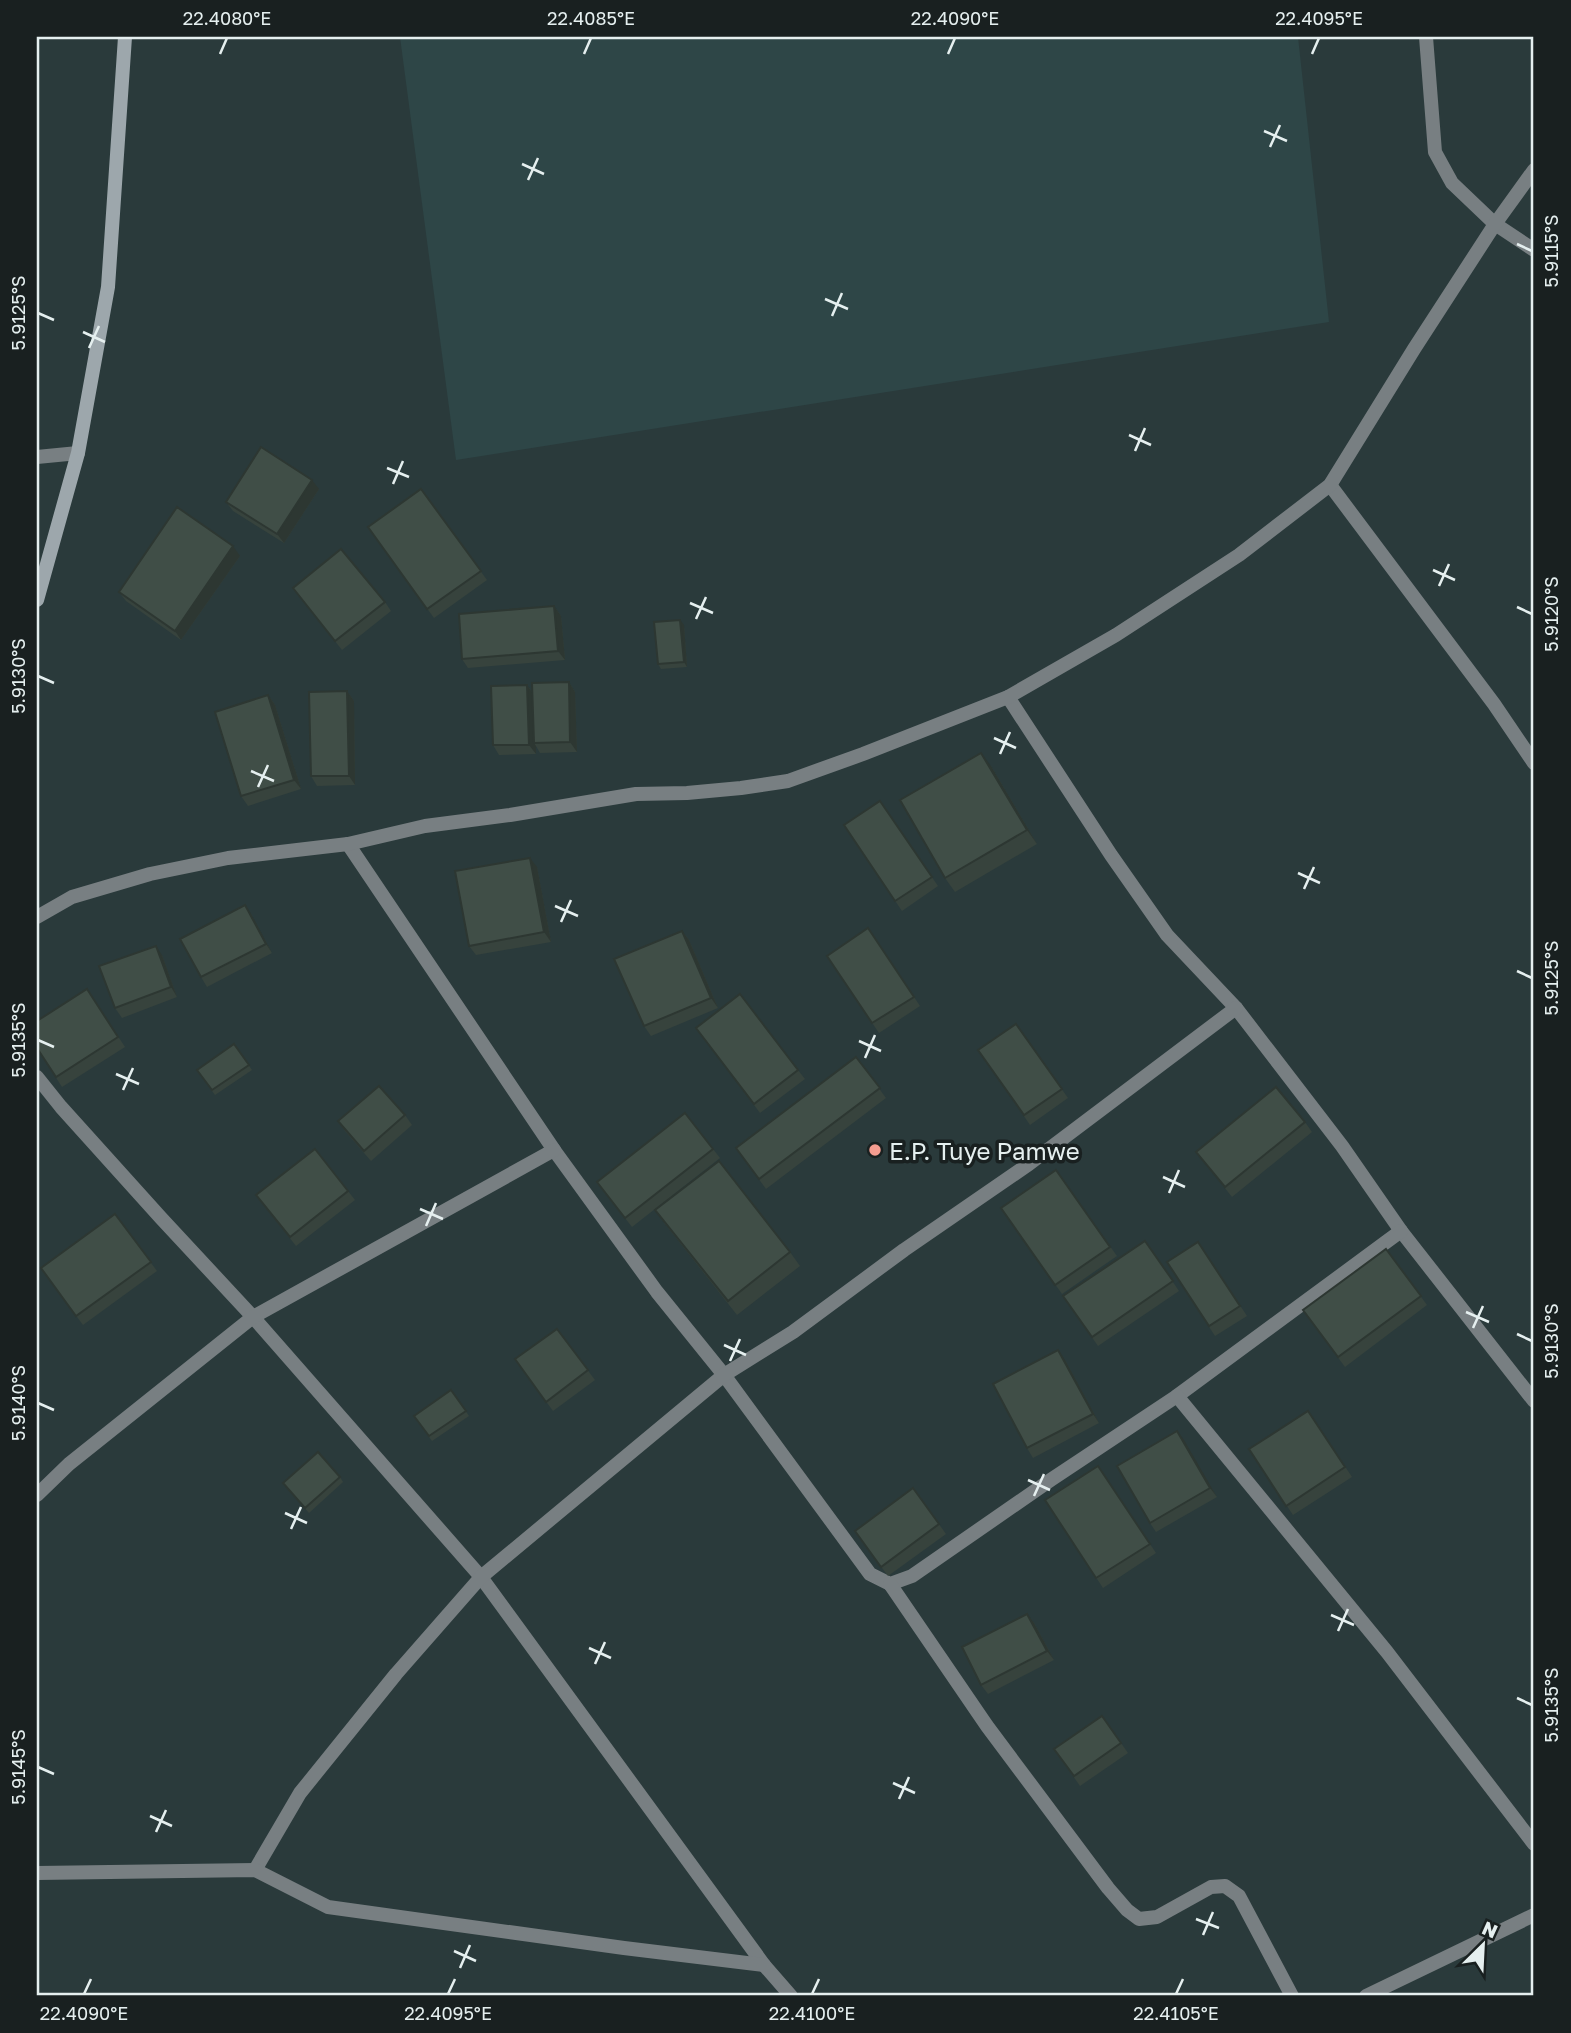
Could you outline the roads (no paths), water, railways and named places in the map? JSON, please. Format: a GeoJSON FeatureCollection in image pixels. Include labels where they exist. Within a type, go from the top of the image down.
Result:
{"type":"FeatureCollection","features":[{"type":"Feature","properties":{"kind":"main road"},"geometry":{"type":"LineString","coordinates":[[37,600],[78,453],[108,287],[125,37]]}},
{"type":"Feature","properties":{"kind":"street"},"geometry":{"type":"LineString","coordinates":[[1426,37],[1435,152],[1452,183],[1495,224],[1534,250]]}},
{"type":"Feature","properties":{"kind":"street"},"geometry":{"type":"LineString","coordinates":[[37,917],[72,897],[150,874],[228,858],[348,844],[425,826],[510,816],[636,794],[728,790],[788,780],[863,754],[1008,697],[1116,635],[1239,555],[1329,485],[1413,349],[1534,170]]}},
{"type":"Feature","properties":{"kind":"street"},"geometry":{"type":"LineString","coordinates":[[37,457],[78,453]]}},
{"type":"Feature","properties":{"kind":"street"},"geometry":{"type":"LineString","coordinates":[[1329,485],[1494,704],[1534,763]]}},
{"type":"Feature","properties":{"kind":"street"},"geometry":{"type":"LineString","coordinates":[[1008,697],[1111,855],[1167,935],[1236,1008],[1342,1146],[1401,1231],[1534,1401]]}},
{"type":"Feature","properties":{"kind":"street"},"geometry":{"type":"LineString","coordinates":[[348,844],[554,1150],[657,1292],[724,1375],[870,1574],[890,1584],[987,1726],[1108,1888],[1127,1910],[1139,1919],[1157,1917],[1211,1887],[1225,1886],[1239,1896],[1292,1996]]}},
{"type":"Feature","properties":{"kind":"street"},"geometry":{"type":"LineString","coordinates":[[255,1870],[300,1793],[396,1674],[481,1577],[724,1375],[793,1332],[904,1250],[1029,1164],[1236,1008]]}},
{"type":"Feature","properties":{"kind":"street"},"geometry":{"type":"LineString","coordinates":[[37,1077],[61,1107],[253,1317],[481,1577],[764,1965],[791,1996]]}},
{"type":"Feature","properties":{"kind":"street"},"geometry":{"type":"LineString","coordinates":[[37,1495],[69,1464],[253,1317],[554,1150]]}},
{"type":"Feature","properties":{"kind":"street"},"geometry":{"type":"LineString","coordinates":[[890,1584],[912,1576],[1177,1396],[1401,1231]]}},
{"type":"Feature","properties":{"kind":"street"},"geometry":{"type":"LineString","coordinates":[[1177,1396],[1387,1652],[1534,1844]]}},
{"type":"Feature","properties":{"kind":"street"},"geometry":{"type":"LineString","coordinates":[[37,1874],[255,1870],[328,1906],[764,1965]]}},
{"type":"Feature","properties":{"kind":"street"},"geometry":{"type":"LineString","coordinates":[[1366,1996],[1534,1915]]}},
{"type":"Feature","properties":{"kind":"place","name":"E.P. Tuye Pamwe"},"geometry":{"type":"Point","coordinates":[875,1150]}}]}
